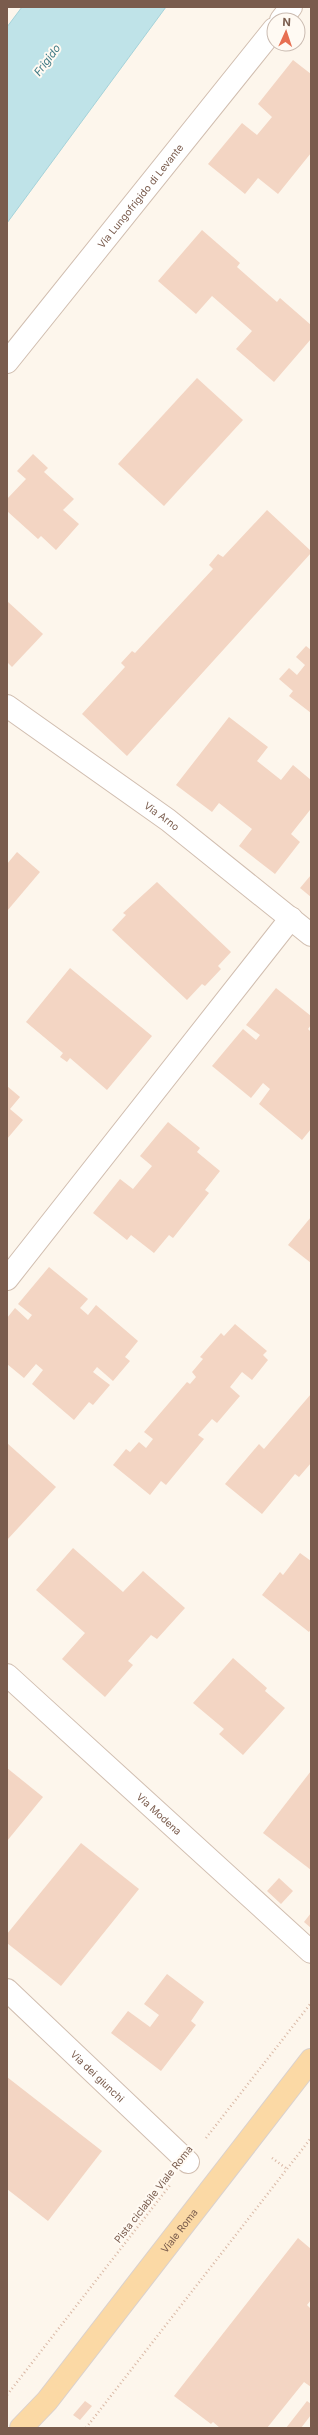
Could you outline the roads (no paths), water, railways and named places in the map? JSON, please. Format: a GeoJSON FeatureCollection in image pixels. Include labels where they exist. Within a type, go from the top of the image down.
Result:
{"type":"FeatureCollection","features":[{"type":"Feature","properties":{"kind":"main road","name":"Viale Roma"},"geometry":{"type":"LineString","coordinates":[[21,2428],[47,2401],[311,2060]]}},
{"type":"Feature","properties":{"kind":"main road","name":"Viale Roma"},"geometry":{"type":"LineString","coordinates":[[34,2428],[47,2401]]}},
{"type":"Feature","properties":{"kind":"street","name":"Via Lungofrigido di Levante"},"geometry":{"type":"LineString","coordinates":[[7,362],[266,39]]}},
{"type":"Feature","properties":{"kind":"street","name":"Via Arno"},"geometry":{"type":"LineString","coordinates":[[7,706],[168,820],[311,934]]}},
{"type":"Feature","properties":{"kind":"street"},"geometry":{"type":"LineString","coordinates":[[7,1279],[291,918]]}},
{"type":"Feature","properties":{"kind":"street","name":"Via Modena"},"geometry":{"type":"LineString","coordinates":[[7,1675],[311,1952]]}},
{"type":"Feature","properties":{"kind":"street","name":"Via dei giunchi"},"geometry":{"type":"LineString","coordinates":[[7,1990],[188,2162]]}},
{"type":"Feature","properties":{"kind":"water","name":"Frigido"},"geometry":{"type":"Polygon","coordinates":[[[22,7],[166,7],[7,223],[7,27],[22,7]]]}}]}
